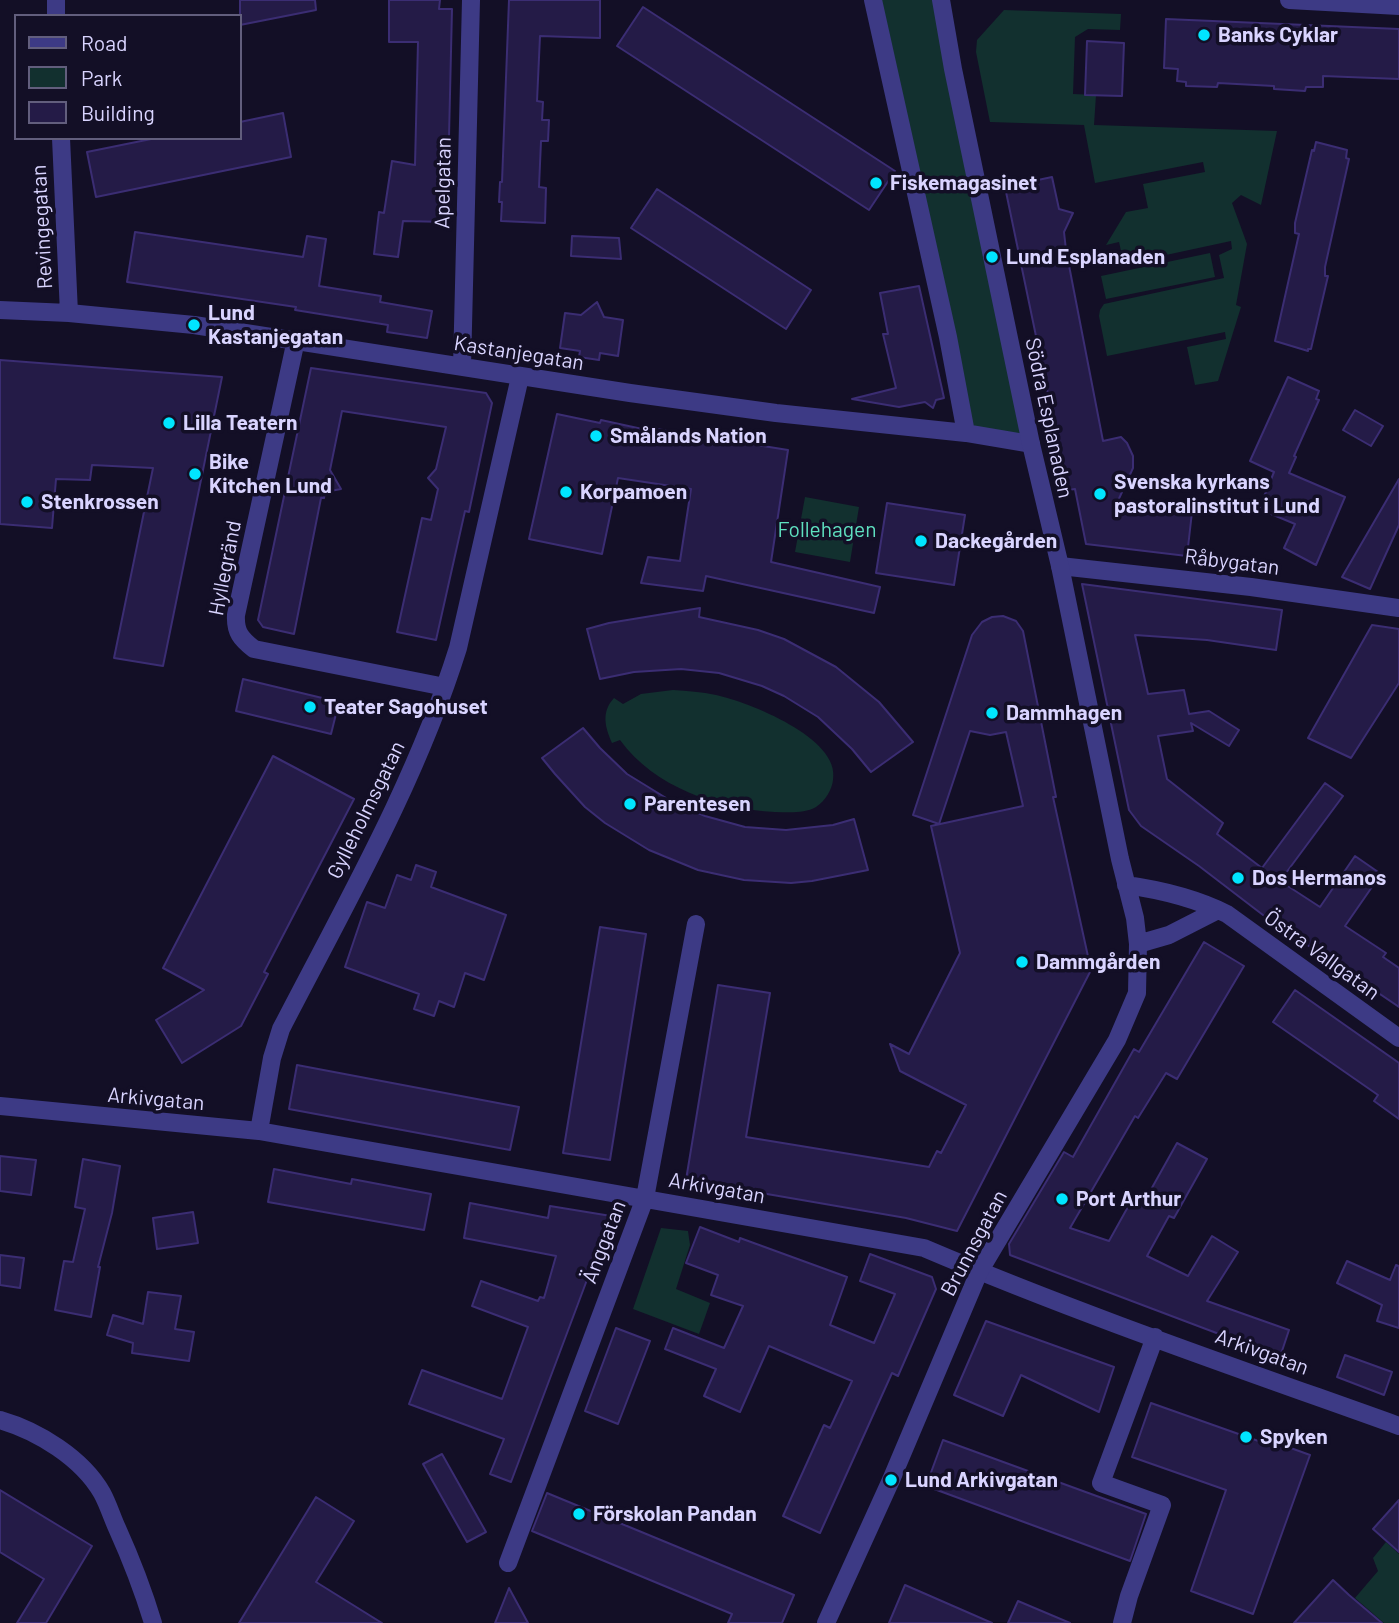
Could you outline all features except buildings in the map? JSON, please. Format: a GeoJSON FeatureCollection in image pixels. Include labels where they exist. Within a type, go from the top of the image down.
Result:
{"type":"FeatureCollection","features":[{"type":"Feature","properties":{"kind":"street","name":"Apelgatan"},"geometry":{"type":"LineString","coordinates":[[462,367],[471,0]]}},
{"type":"Feature","properties":{"kind":"street"},"geometry":{"type":"LineString","coordinates":[[873,0],[948,337],[966,433]]}},
{"type":"Feature","properties":{"kind":"street","name":"Södra Esplanaden"},"geometry":{"type":"LineString","coordinates":[[941,0],[1031,444],[1060,566],[1126,885]]}},
{"type":"Feature","properties":{"kind":"street"},"geometry":{"type":"LineString","coordinates":[[1289,0],[1399,6]]}},
{"type":"Feature","properties":{"kind":"street","name":"Revingegatan"},"geometry":{"type":"LineString","coordinates":[[61,140],[69,313]]}},
{"type":"Feature","properties":{"kind":"street","name":"Kastanjegatan"},"geometry":{"type":"LineString","coordinates":[[0,310],[69,313],[194,325],[520,377],[775,413],[966,433],[1031,444]]}},
{"type":"Feature","properties":{"kind":"street","name":"Hyllegränd"},"geometry":{"type":"LineString","coordinates":[[296,340],[236,615],[237,632],[243,641],[254,649],[446,687]]}},
{"type":"Feature","properties":{"kind":"street","name":"Gylleholmsgatan"},"geometry":{"type":"LineString","coordinates":[[259,1131],[272,1058],[281,1029],[390,819],[446,687],[458,648],[520,377]]}},
{"type":"Feature","properties":{"kind":"street","name":"Råbygatan"},"geometry":{"type":"LineString","coordinates":[[1060,566],[1396,602]]}},
{"type":"Feature","properties":{"kind":"street","name":"Östra Vallgatan"},"geometry":{"type":"LineString","coordinates":[[1126,885],[1159,890],[1218,909],[1399,1038]]}},
{"type":"Feature","properties":{"kind":"street","name":"Brunnsgatan"},"geometry":{"type":"LineString","coordinates":[[826,1623],[891,1480],[979,1272],[1117,1040],[1137,993],[1138,944],[1135,918],[1126,885]]}},
{"type":"Feature","properties":{"kind":"street"},"geometry":{"type":"LineString","coordinates":[[1138,944],[1169,934],[1218,909]]}},
{"type":"Feature","properties":{"kind":"street","name":"Änggatan"},"geometry":{"type":"LineString","coordinates":[[508,1563],[645,1198],[696,923]]}},
{"type":"Feature","properties":{"kind":"street","name":"Arkivgatan"},"geometry":{"type":"LineString","coordinates":[[0,1106],[259,1131],[924,1248],[979,1272],[1155,1338],[1399,1426]]}},
{"type":"Feature","properties":{"kind":"street"},"geometry":{"type":"LineString","coordinates":[[1122,1623],[1162,1505],[1101,1483],[1155,1338]]}},
{"type":"Feature","properties":{"kind":"street"},"geometry":{"type":"LineString","coordinates":[[0,1420],[20,1426],[51,1442],[73,1460],[102,1492],[140,1582],[153,1623]]}},
{"type":"Feature","properties":{"kind":"green space"},"geometry":{"type":"Polygon","coordinates":[[[873,0],[941,0],[1031,444],[966,433],[873,0]]]}},
{"type":"Feature","properties":{"kind":"green space"},"geometry":{"type":"Polygon","coordinates":[[[1004,10],[1121,14],[1120,30],[1088,29],[1075,37],[1073,94],[1096,95],[1094,125],[1277,131],[1261,205],[1241,195],[1232,203],[1247,244],[1236,305],[1241,307],[1218,381],[1195,385],[1187,347],[1226,339],[1225,332],[1107,356],[1099,316],[1104,304],[1224,278],[1219,255],[1232,249],[1231,241],[1124,264],[1119,242],[1106,245],[1126,212],[1148,208],[1143,184],[1205,172],[1203,162],[1095,183],[1084,125],[990,122],[976,52],[977,40],[1004,10]]]}},
{"type":"Feature","properties":{"kind":"green space"},"geometry":{"type":"Polygon","coordinates":[[[1210,253],[1215,277],[1106,299],[1101,276],[1210,253]]]}},
{"type":"Feature","properties":{"kind":"green space","name":"Follehagen"},"geometry":{"type":"Polygon","coordinates":[[[805,497],[859,507],[850,562],[795,552],[805,497]]]}},
{"type":"Feature","properties":{"kind":"green space"},"geometry":{"type":"Polygon","coordinates":[[[673,690],[716,695],[749,705],[790,724],[808,736],[823,750],[832,765],[833,780],[828,795],[816,807],[801,812],[775,812],[732,806],[669,783],[651,771],[620,740],[612,743],[605,720],[607,709],[614,698],[623,704],[641,694],[673,690]]]}},
{"type":"Feature","properties":{"kind":"green space"},"geometry":{"type":"Polygon","coordinates":[[[661,1228],[688,1231],[690,1245],[676,1289],[710,1303],[699,1334],[633,1309],[661,1228]]]}},
{"type":"Feature","properties":{"kind":"green space"},"geometry":{"type":"Polygon","coordinates":[[[1386,1542],[1399,1554],[1399,1623],[1384,1623],[1355,1598],[1378,1571],[1373,1558],[1386,1542]]]}},
{"type":"Feature","properties":{"kind":"place","name":"Banks Cyklar"},"geometry":{"type":"Point","coordinates":[1204,35]}},
{"type":"Feature","properties":{"kind":"place","name":"Fiskemagasinet"},"geometry":{"type":"Point","coordinates":[876,183]}},
{"type":"Feature","properties":{"kind":"place","name":"Lund Esplanaden"},"geometry":{"type":"Point","coordinates":[992,257]}},
{"type":"Feature","properties":{"kind":"place","name":"Lund Kastanjegatan"},"geometry":{"type":"Point","coordinates":[194,325]}},
{"type":"Feature","properties":{"kind":"place","name":"Lilla Teatern"},"geometry":{"type":"Point","coordinates":[169,423]}},
{"type":"Feature","properties":{"kind":"place","name":"Smålands Nation"},"geometry":{"type":"Point","coordinates":[596,436]}},
{"type":"Feature","properties":{"kind":"place","name":"Bike Kitchen Lund"},"geometry":{"type":"Point","coordinates":[195,474]}},
{"type":"Feature","properties":{"kind":"place","name":"Korpamoen"},"geometry":{"type":"Point","coordinates":[566,492]}},
{"type":"Feature","properties":{"kind":"place","name":"Svenska kyrkans pastoralinstitut i Lund"},"geometry":{"type":"Point","coordinates":[1100,494]}},
{"type":"Feature","properties":{"kind":"place","name":"Stenkrossen"},"geometry":{"type":"Point","coordinates":[27,502]}},
{"type":"Feature","properties":{"kind":"place","name":"Dackegården"},"geometry":{"type":"Point","coordinates":[921,541]}},
{"type":"Feature","properties":{"kind":"place","name":"Teater Sagohuset"},"geometry":{"type":"Point","coordinates":[310,707]}},
{"type":"Feature","properties":{"kind":"place","name":"Dammhagen"},"geometry":{"type":"Point","coordinates":[992,713]}},
{"type":"Feature","properties":{"kind":"place","name":"Parentesen"},"geometry":{"type":"Point","coordinates":[630,804]}},
{"type":"Feature","properties":{"kind":"place","name":"Dos Hermanos"},"geometry":{"type":"Point","coordinates":[1238,878]}},
{"type":"Feature","properties":{"kind":"place","name":"Dammgården"},"geometry":{"type":"Point","coordinates":[1022,962]}},
{"type":"Feature","properties":{"kind":"place","name":"Port Arthur"},"geometry":{"type":"Point","coordinates":[1062,1199]}},
{"type":"Feature","properties":{"kind":"place","name":"Spyken"},"geometry":{"type":"Point","coordinates":[1246,1437]}},
{"type":"Feature","properties":{"kind":"place","name":"Lund Arkivgatan"},"geometry":{"type":"Point","coordinates":[891,1480]}},
{"type":"Feature","properties":{"kind":"place","name":"Förskolan Pandan"},"geometry":{"type":"Point","coordinates":[579,1514]}}]}
